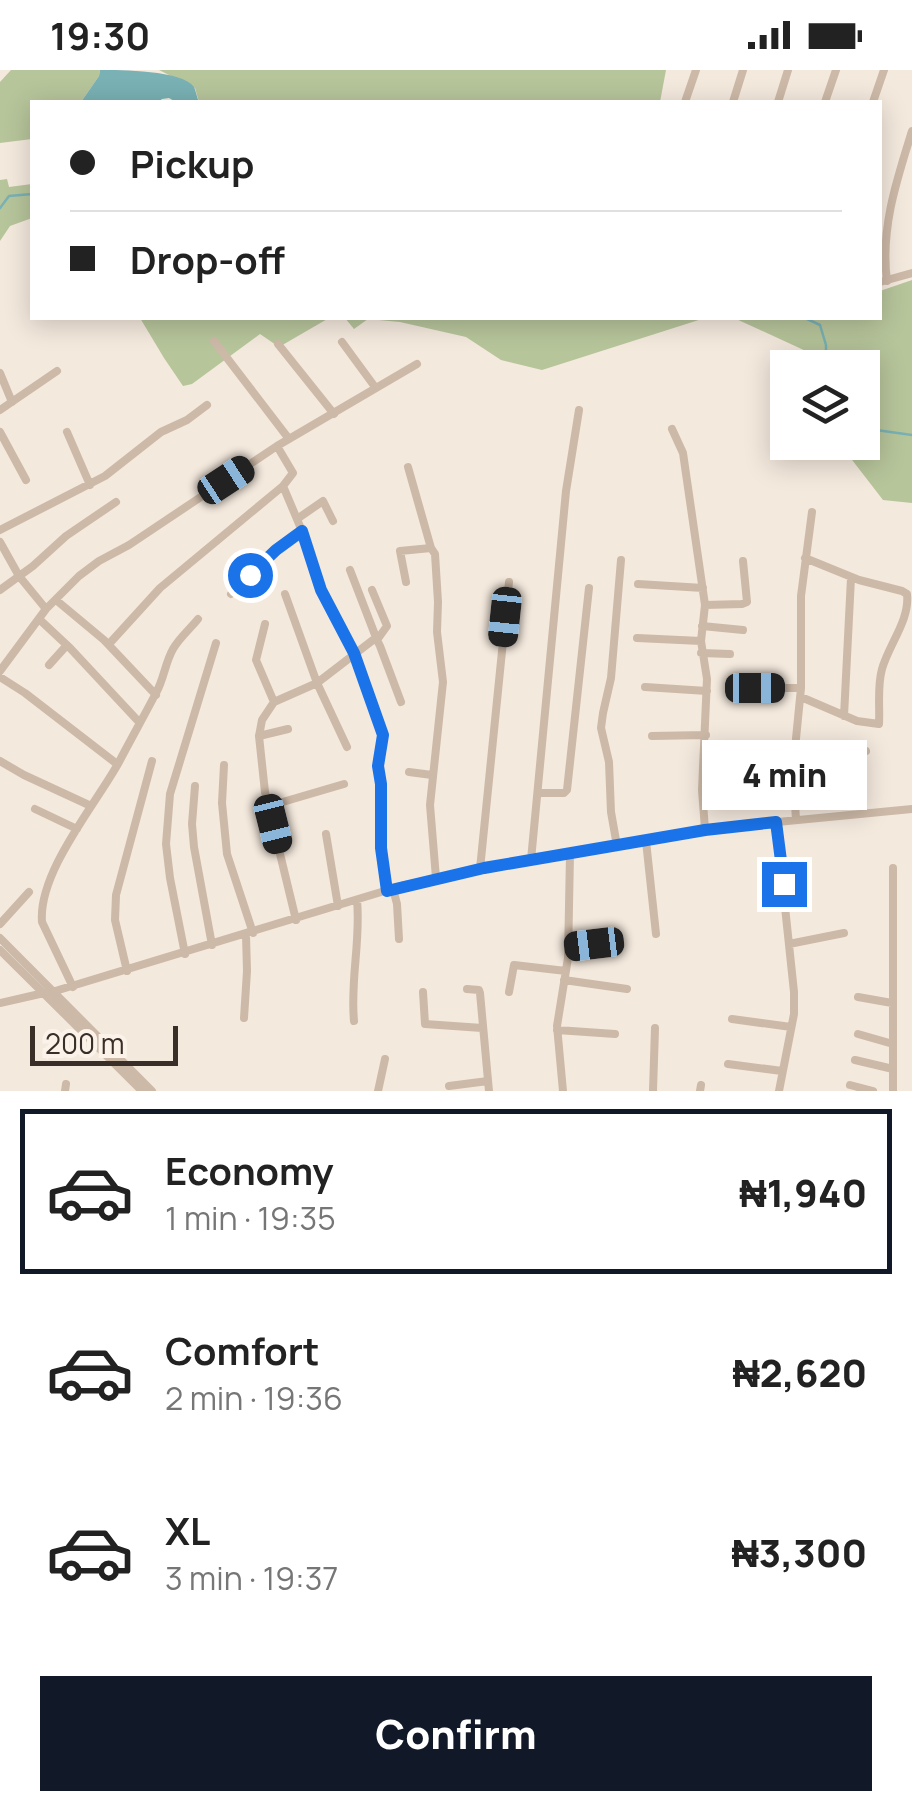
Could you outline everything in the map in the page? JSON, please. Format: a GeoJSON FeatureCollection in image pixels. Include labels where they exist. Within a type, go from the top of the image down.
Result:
{"type":"FeatureCollection","features":[{"type":"Feature","properties":{"kind":"street"},"geometry":{"type":"LineString","coordinates":[[686,100],[696,70]]}},
{"type":"Feature","properties":{"kind":"street"},"geometry":{"type":"LineString","coordinates":[[734,100],[743,70]]}},
{"type":"Feature","properties":{"kind":"street"},"geometry":{"type":"LineString","coordinates":[[779,100],[788,70]]}},
{"type":"Feature","properties":{"kind":"street"},"geometry":{"type":"LineString","coordinates":[[826,100],[836,70]]}},
{"type":"Feature","properties":{"kind":"street"},"geometry":{"type":"LineString","coordinates":[[874,100],[884,70]]}},
{"type":"Feature","properties":{"kind":"street"},"geometry":{"type":"LineString","coordinates":[[912,131],[890,206],[884,281],[912,274]]}},
{"type":"Feature","properties":{"kind":"street"},"geometry":{"type":"LineString","coordinates":[[214,341],[289,439]]}},
{"type":"Feature","properties":{"kind":"street"},"geometry":{"type":"LineString","coordinates":[[342,342],[375,387]]}},
{"type":"Feature","properties":{"kind":"street"},"geometry":{"type":"LineString","coordinates":[[278,344],[334,414]]}},
{"type":"Feature","properties":{"kind":"street"},"geometry":{"type":"LineString","coordinates":[[117,764],[0,674],[39,619],[98,561],[277,446],[417,364]]}},
{"type":"Feature","properties":{"kind":"street"},"geometry":{"type":"LineString","coordinates":[[0,410],[57,371]]}},
{"type":"Feature","properties":{"kind":"street"},"geometry":{"type":"LineString","coordinates":[[0,373],[12,402]]}},
{"type":"Feature","properties":{"kind":"street"},"geometry":{"type":"LineString","coordinates":[[0,530],[105,476],[161,432],[207,405]]}},
{"type":"Feature","properties":{"kind":"street"},"geometry":{"type":"LineString","coordinates":[[532,860],[566,491],[579,410]]}},
{"type":"Feature","properties":{"kind":"street"},"geometry":{"type":"LineString","coordinates":[[672,429],[682,453],[704,588],[701,641],[707,692],[702,790],[705,830]]}},
{"type":"Feature","properties":{"kind":"street"},"geometry":{"type":"LineString","coordinates":[[0,432],[26,480]]}},
{"type":"Feature","properties":{"kind":"street"},"geometry":{"type":"LineString","coordinates":[[67,432],[90,485]]}},
{"type":"Feature","properties":{"kind":"street"},"geometry":{"type":"LineString","coordinates":[[109,644],[160,588],[283,486],[293,473],[277,446]]}},
{"type":"Feature","properties":{"kind":"street"},"geometry":{"type":"LineString","coordinates":[[408,468],[435,554],[443,682],[430,805],[436,878]]}},
{"type":"Feature","properties":{"kind":"street"},"geometry":{"type":"LineString","coordinates":[[283,486],[321,590],[354,653],[383,735],[378,766],[381,848],[390,890],[398,904],[398,939]]}},
{"type":"Feature","properties":{"kind":"street"},"geometry":{"type":"LineString","coordinates":[[297,519],[323,501],[332,521]]}},
{"type":"Feature","properties":{"kind":"street"},"geometry":{"type":"LineString","coordinates":[[0,590],[66,536],[116,502]]}},
{"type":"Feature","properties":{"kind":"street"},"geometry":{"type":"LineString","coordinates":[[796,820],[793,769],[801,692],[800,628],[812,512]]}},
{"type":"Feature","properties":{"kind":"street"},"geometry":{"type":"LineString","coordinates":[[231,594],[276,550],[302,531]]}},
{"type":"Feature","properties":{"kind":"street"},"geometry":{"type":"LineString","coordinates":[[0,542],[46,610]]}},
{"type":"Feature","properties":{"kind":"street"},"geometry":{"type":"LineString","coordinates":[[406,582],[400,552],[431,548]]}},
{"type":"Feature","properties":{"kind":"street"},"geometry":{"type":"LineString","coordinates":[[755,688],[801,692],[844,716],[879,724],[880,674],[904,617],[906,594],[851,578],[805,558]]}},
{"type":"Feature","properties":{"kind":"street"},"geometry":{"type":"LineString","coordinates":[[617,846],[609,762],[601,728],[612,678],[621,560]]}},
{"type":"Feature","properties":{"kind":"street"},"geometry":{"type":"LineString","coordinates":[[705,605],[747,602],[743,561]]}},
{"type":"Feature","properties":{"kind":"street"},"geometry":{"type":"LineString","coordinates":[[350,570],[401,702]]}},
{"type":"Feature","properties":{"kind":"street"},"geometry":{"type":"LineString","coordinates":[[844,716],[851,578]]}},
{"type":"Feature","properties":{"kind":"street"},"geometry":{"type":"LineString","coordinates":[[480,870],[509,582]]}},
{"type":"Feature","properties":{"kind":"street"},"geometry":{"type":"LineString","coordinates":[[638,584],[704,588]]}},
{"type":"Feature","properties":{"kind":"street"},"geometry":{"type":"LineString","coordinates":[[539,793],[564,794],[567,790],[589,588]]}},
{"type":"Feature","properties":{"kind":"street"},"geometry":{"type":"LineString","coordinates":[[296,920],[268,806],[259,736],[262,720],[274,702],[317,683],[377,640],[387,626],[372,590]]}},
{"type":"Feature","properties":{"kind":"street"},"geometry":{"type":"LineString","coordinates":[[285,594],[317,683],[348,746]]}},
{"type":"Feature","properties":{"kind":"street"},"geometry":{"type":"LineString","coordinates":[[56,600],[109,644],[156,694]]}},
{"type":"Feature","properties":{"kind":"street"},"geometry":{"type":"LineString","coordinates":[[39,619],[139,722]]}},
{"type":"Feature","properties":{"kind":"street"},"geometry":{"type":"LineString","coordinates":[[73,987],[42,922],[41,912],[54,872],[156,694],[173,649],[198,619]]}},
{"type":"Feature","properties":{"kind":"street"},"geometry":{"type":"LineString","coordinates":[[266,624],[256,660],[274,702]]}},
{"type":"Feature","properties":{"kind":"street"},"geometry":{"type":"LineString","coordinates":[[702,626],[742,630]]}},
{"type":"Feature","properties":{"kind":"street"},"geometry":{"type":"LineString","coordinates":[[638,638],[701,641]]}},
{"type":"Feature","properties":{"kind":"street"},"geometry":{"type":"LineString","coordinates":[[185,954],[166,844],[170,794],[216,643]]}},
{"type":"Feature","properties":{"kind":"street"},"geometry":{"type":"LineString","coordinates":[[49,664],[67,645]]}},
{"type":"Feature","properties":{"kind":"street"},"geometry":{"type":"LineString","coordinates":[[702,653],[730,654]]}},
{"type":"Feature","properties":{"kind":"street"},"geometry":{"type":"LineString","coordinates":[[646,688],[707,692]]}},
{"type":"Feature","properties":{"kind":"street"},"geometry":{"type":"LineString","coordinates":[[259,736],[288,729]]}},
{"type":"Feature","properties":{"kind":"street"},"geometry":{"type":"LineString","coordinates":[[652,736],[706,734]]}},
{"type":"Feature","properties":{"kind":"street"},"geometry":{"type":"LineString","coordinates":[[793,769],[866,750]]}},
{"type":"Feature","properties":{"kind":"street"},"geometry":{"type":"LineString","coordinates":[[0,761],[91,806]]}},
{"type":"Feature","properties":{"kind":"street"},"geometry":{"type":"LineString","coordinates":[[128,971],[116,920],[116,894],[152,761]]}},
{"type":"Feature","properties":{"kind":"street"},"geometry":{"type":"LineString","coordinates":[[224,765],[222,803],[227,854],[250,934],[244,1018]]}},
{"type":"Feature","properties":{"kind":"street"},"geometry":{"type":"LineString","coordinates":[[409,772],[432,775]]}},
{"type":"Feature","properties":{"kind":"street"},"geometry":{"type":"LineString","coordinates":[[268,806],[344,784]]}},
{"type":"Feature","properties":{"kind":"street"},"geometry":{"type":"LineString","coordinates":[[195,786],[194,847],[212,946]]}},
{"type":"Feature","properties":{"kind":"street"},"geometry":{"type":"LineString","coordinates":[[0,1003],[73,987],[436,878],[705,830],[912,809]]}},
{"type":"Feature","properties":{"kind":"street"},"geometry":{"type":"LineString","coordinates":[[35,810],[77,829]]}},
{"type":"Feature","properties":{"kind":"street"},"geometry":{"type":"LineString","coordinates":[[776,822],[794,992],[794,1014],[779,1091]]}},
{"type":"Feature","properties":{"kind":"street"},"geometry":{"type":"LineString","coordinates":[[326,834],[338,906]]}},
{"type":"Feature","properties":{"kind":"street"},"geometry":{"type":"LineString","coordinates":[[646,841],[656,934]]}},
{"type":"Feature","properties":{"kind":"street"},"geometry":{"type":"LineString","coordinates":[[563,1091],[557,1030],[568,946],[570,854]]}},
{"type":"Feature","properties":{"kind":"street"},"geometry":{"type":"LineString","coordinates":[[892,1091],[893,868]]}},
{"type":"Feature","properties":{"kind":"street"},"geometry":{"type":"LineString","coordinates":[[0,924],[30,892]]}},
{"type":"Feature","properties":{"kind":"street"},"geometry":{"type":"LineString","coordinates":[[354,1020],[357,900]]}},
{"type":"Feature","properties":{"kind":"street"},"geometry":{"type":"LineString","coordinates":[[789,944],[844,934]]}},
{"type":"Feature","properties":{"kind":"street"},"geometry":{"type":"LineString","coordinates":[[0,938],[142,1091]]}},
{"type":"Feature","properties":{"kind":"street"},"geometry":{"type":"LineString","coordinates":[[568,946],[620,940]]}},
{"type":"Feature","properties":{"kind":"street"},"geometry":{"type":"LineString","coordinates":[[0,950],[152,1091]]}},
{"type":"Feature","properties":{"kind":"street"},"geometry":{"type":"LineString","coordinates":[[509,992],[514,966],[627,989]]}},
{"type":"Feature","properties":{"kind":"street"},"geometry":{"type":"LineString","coordinates":[[449,1086],[488,1086],[480,990],[467,989]]}},
{"type":"Feature","properties":{"kind":"street"},"geometry":{"type":"LineString","coordinates":[[423,992],[426,1024],[482,1028]]}},
{"type":"Feature","properties":{"kind":"street"},"geometry":{"type":"LineString","coordinates":[[858,998],[892,1003]]}},
{"type":"Feature","properties":{"kind":"street"},"geometry":{"type":"LineString","coordinates":[[732,1019],[791,1027]]}},
{"type":"Feature","properties":{"kind":"street"},"geometry":{"type":"LineString","coordinates":[[652,1091],[655,1028]]}},
{"type":"Feature","properties":{"kind":"street"},"geometry":{"type":"LineString","coordinates":[[557,1030],[615,1034]]}},
{"type":"Feature","properties":{"kind":"street"},"geometry":{"type":"LineString","coordinates":[[858,1034],[893,1044]]}},
{"type":"Feature","properties":{"kind":"street"},"geometry":{"type":"LineString","coordinates":[[378,1091],[385,1059]]}},
{"type":"Feature","properties":{"kind":"street"},"geometry":{"type":"LineString","coordinates":[[854,1060],[893,1069]]}},
{"type":"Feature","properties":{"kind":"street"},"geometry":{"type":"LineString","coordinates":[[728,1064],[782,1072]]}},
{"type":"Feature","properties":{"kind":"street"},"geometry":{"type":"LineString","coordinates":[[850,1086],[874,1091]]}},
{"type":"Feature","properties":{"kind":"green space"},"geometry":{"type":"Polygon","coordinates":[[[11,70],[100,70],[82,100],[30,100],[30,139],[0,143],[0,82],[11,70]]]}},
{"type":"Feature","properties":{"kind":"green space"},"geometry":{"type":"Polygon","coordinates":[[[159,70],[666,70],[660,100],[198,100],[195,88],[159,70]]]}},
{"type":"Feature","properties":{"kind":"green space"},"geometry":{"type":"Polygon","coordinates":[[[7,179],[9,187],[30,184],[30,219],[10,226],[0,241],[0,180],[7,179]]]}},
{"type":"Feature","properties":{"kind":"green space"},"geometry":{"type":"Polygon","coordinates":[[[912,280],[912,503],[883,500],[852,460],[880,460],[880,350],[804,350],[738,320],[882,320],[882,290],[912,280]]]}},
{"type":"Feature","properties":{"kind":"green space"},"geometry":{"type":"Polygon","coordinates":[[[141,320],[326,320],[279,347],[260,334],[192,384],[183,386],[141,320]]]}},
{"type":"Feature","properties":{"kind":"green space"},"geometry":{"type":"Polygon","coordinates":[[[347,320],[367,320],[354,329],[347,320]]]}},
{"type":"Feature","properties":{"kind":"green space"},"geometry":{"type":"Polygon","coordinates":[[[379,320],[699,320],[542,370],[501,360],[466,337],[379,320]]]}},
{"type":"Feature","properties":{"kind":"water"},"geometry":{"type":"Polygon","coordinates":[[[100,70],[177,77],[194,87],[198,100],[82,100],[100,70]]]}},
{"type":"Feature","properties":{"kind":"waterway"},"geometry":{"type":"LineString","coordinates":[[0,208],[9,196],[30,194]]}},
{"type":"Feature","properties":{"kind":"waterway"},"geometry":{"type":"LineString","coordinates":[[809,320],[820,325],[826,350]]}},
{"type":"Feature","properties":{"kind":"waterway"},"geometry":{"type":"LineString","coordinates":[[880,431],[912,435]]}},
{"type":"Feature","properties":{"kind":"route"},"geometry":{"type":"LineString","coordinates":[[250,575],[302,531],[321,590],[354,653],[383,735],[378,766],[387,891],[484,868],[705,830],[776,822],[784,884]]}}]}
